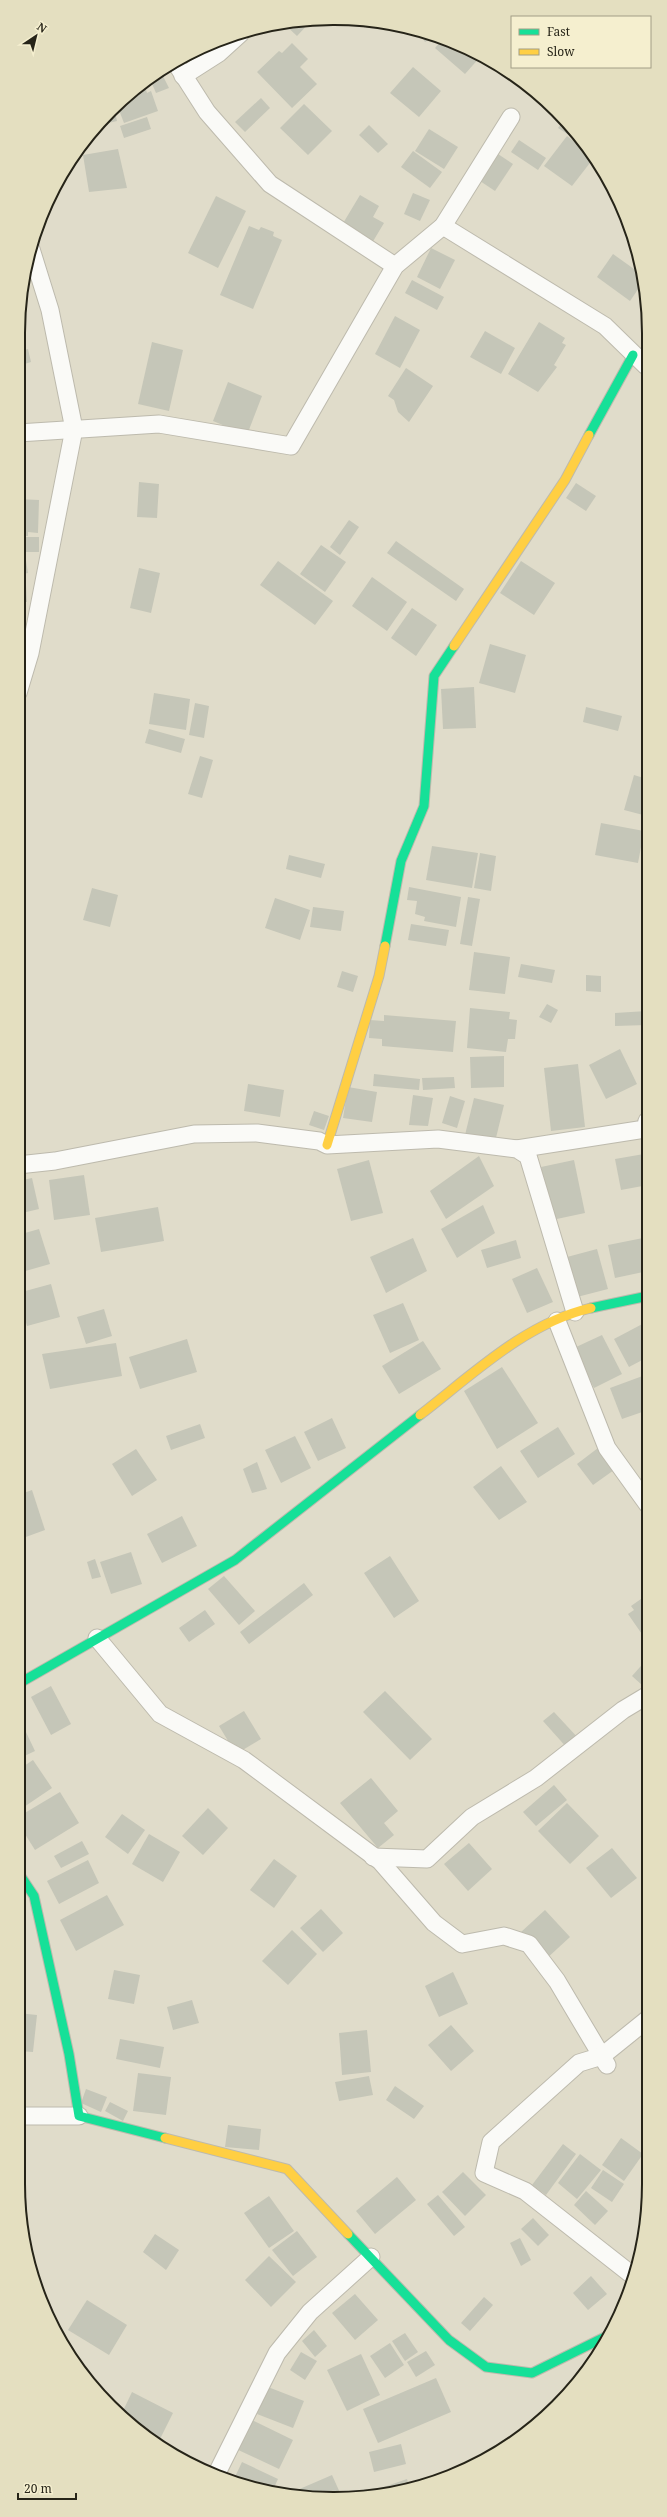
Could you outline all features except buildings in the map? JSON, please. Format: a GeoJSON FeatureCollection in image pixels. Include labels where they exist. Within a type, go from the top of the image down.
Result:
{"type":"FeatureCollection","features":[{"type":"Feature","properties":{"kind":"street"},"geometry":{"type":"LineString","coordinates":[[231,42],[219,53],[179,69],[207,112],[270,184],[395,266]]}},
{"type":"Feature","properties":{"kind":"street"},"geometry":{"type":"LineString","coordinates":[[25,432],[159,424],[291,446],[395,266],[443,226],[511,117]]}},
{"type":"Feature","properties":{"kind":"street"},"geometry":{"type":"LineString","coordinates":[[443,226],[605,326],[642,363]]}},
{"type":"Feature","properties":{"kind":"street"},"geometry":{"type":"LineString","coordinates":[[25,670],[30,653],[74,429],[50,310],[34,260]]}},
{"type":"Feature","properties":{"kind":"street"},"geometry":{"type":"LineString","coordinates":[[327,1145],[379,976],[401,861],[424,806],[434,676],[565,480],[633,355]]}},
{"type":"Feature","properties":{"kind":"street"},"geometry":{"type":"LineString","coordinates":[[25,1164],[55,1161],[194,1134],[257,1133],[319,1141],[327,1145],[438,1140],[517,1149],[642,1129]]}},
{"type":"Feature","properties":{"kind":"street"},"geometry":{"type":"LineString","coordinates":[[517,1149],[528,1156],[575,1312]]}},
{"type":"Feature","properties":{"kind":"street"},"geometry":{"type":"LineString","coordinates":[[25,1680],[234,1560],[514,1342],[575,1312],[642,1297]]}},
{"type":"Feature","properties":{"kind":"street"},"geometry":{"type":"LineString","coordinates":[[557,1321],[607,1448],[642,1497]]}},
{"type":"Feature","properties":{"kind":"street"},"geometry":{"type":"LineString","coordinates":[[97,1638],[160,1714],[244,1760],[373,1857],[434,1923],[462,1944],[504,1936],[529,1944],[557,1981],[604,2060]]}},
{"type":"Feature","properties":{"kind":"street"},"geometry":{"type":"LineString","coordinates":[[373,1857],[427,1859],[472,1817],[536,1778],[623,1710],[642,1699]]}},
{"type":"Feature","properties":{"kind":"street"},"geometry":{"type":"LineString","coordinates":[[25,1882],[34,1896],[69,2054],[79,2116]]}},
{"type":"Feature","properties":{"kind":"street"},"geometry":{"type":"LineString","coordinates":[[629,2272],[525,2191],[484,2173],[490,2142],[579,2063],[604,2060],[642,2025]]}},
{"type":"Feature","properties":{"kind":"street"},"geometry":{"type":"LineString","coordinates":[[25,2116],[79,2116],[287,2169],[449,2340],[486,2367],[532,2373],[600,2339]]}},
{"type":"Feature","properties":{"kind":"street"},"geometry":{"type":"LineString","coordinates":[[218,2470],[277,2353],[310,2312],[371,2257]]}},
{"type":"Feature","properties":{"kind":"traffic: fast"},"geometry":{"type":"LineString","coordinates":[[589,435],[633,355]]}},
{"type":"Feature","properties":{"kind":"traffic: fast"},"geometry":{"type":"LineString","coordinates":[[385,946],[401,861],[424,806],[434,676],[454,646]]}},
{"type":"Feature","properties":{"kind":"traffic: fast"},"geometry":{"type":"LineString","coordinates":[[591,1308],[642,1297]]}},
{"type":"Feature","properties":{"kind":"traffic: fast"},"geometry":{"type":"LineString","coordinates":[[25,1680],[235,1560],[420,1415]]}},
{"type":"Feature","properties":{"kind":"traffic: fast"},"geometry":{"type":"LineString","coordinates":[[25,1882],[34,1896],[69,2054],[79,2116],[165,2138]]}},
{"type":"Feature","properties":{"kind":"traffic: fast"},"geometry":{"type":"LineString","coordinates":[[348,2234],[449,2340],[486,2367],[532,2373],[600,2339]]}},
{"type":"Feature","properties":{"kind":"traffic: slow"},"geometry":{"type":"LineString","coordinates":[[454,646],[565,480],[589,435]]}},
{"type":"Feature","properties":{"kind":"traffic: slow"},"geometry":{"type":"LineString","coordinates":[[327,1145],[379,976],[385,946]]}},
{"type":"Feature","properties":{"kind":"traffic: slow"},"geometry":{"type":"LineString","coordinates":[[420,1415],[500,1352],[522,1338],[544,1325],[567,1315],[591,1308]]}},
{"type":"Feature","properties":{"kind":"traffic: slow"},"geometry":{"type":"LineString","coordinates":[[165,2138],[287,2169],[348,2234]]}}]}
